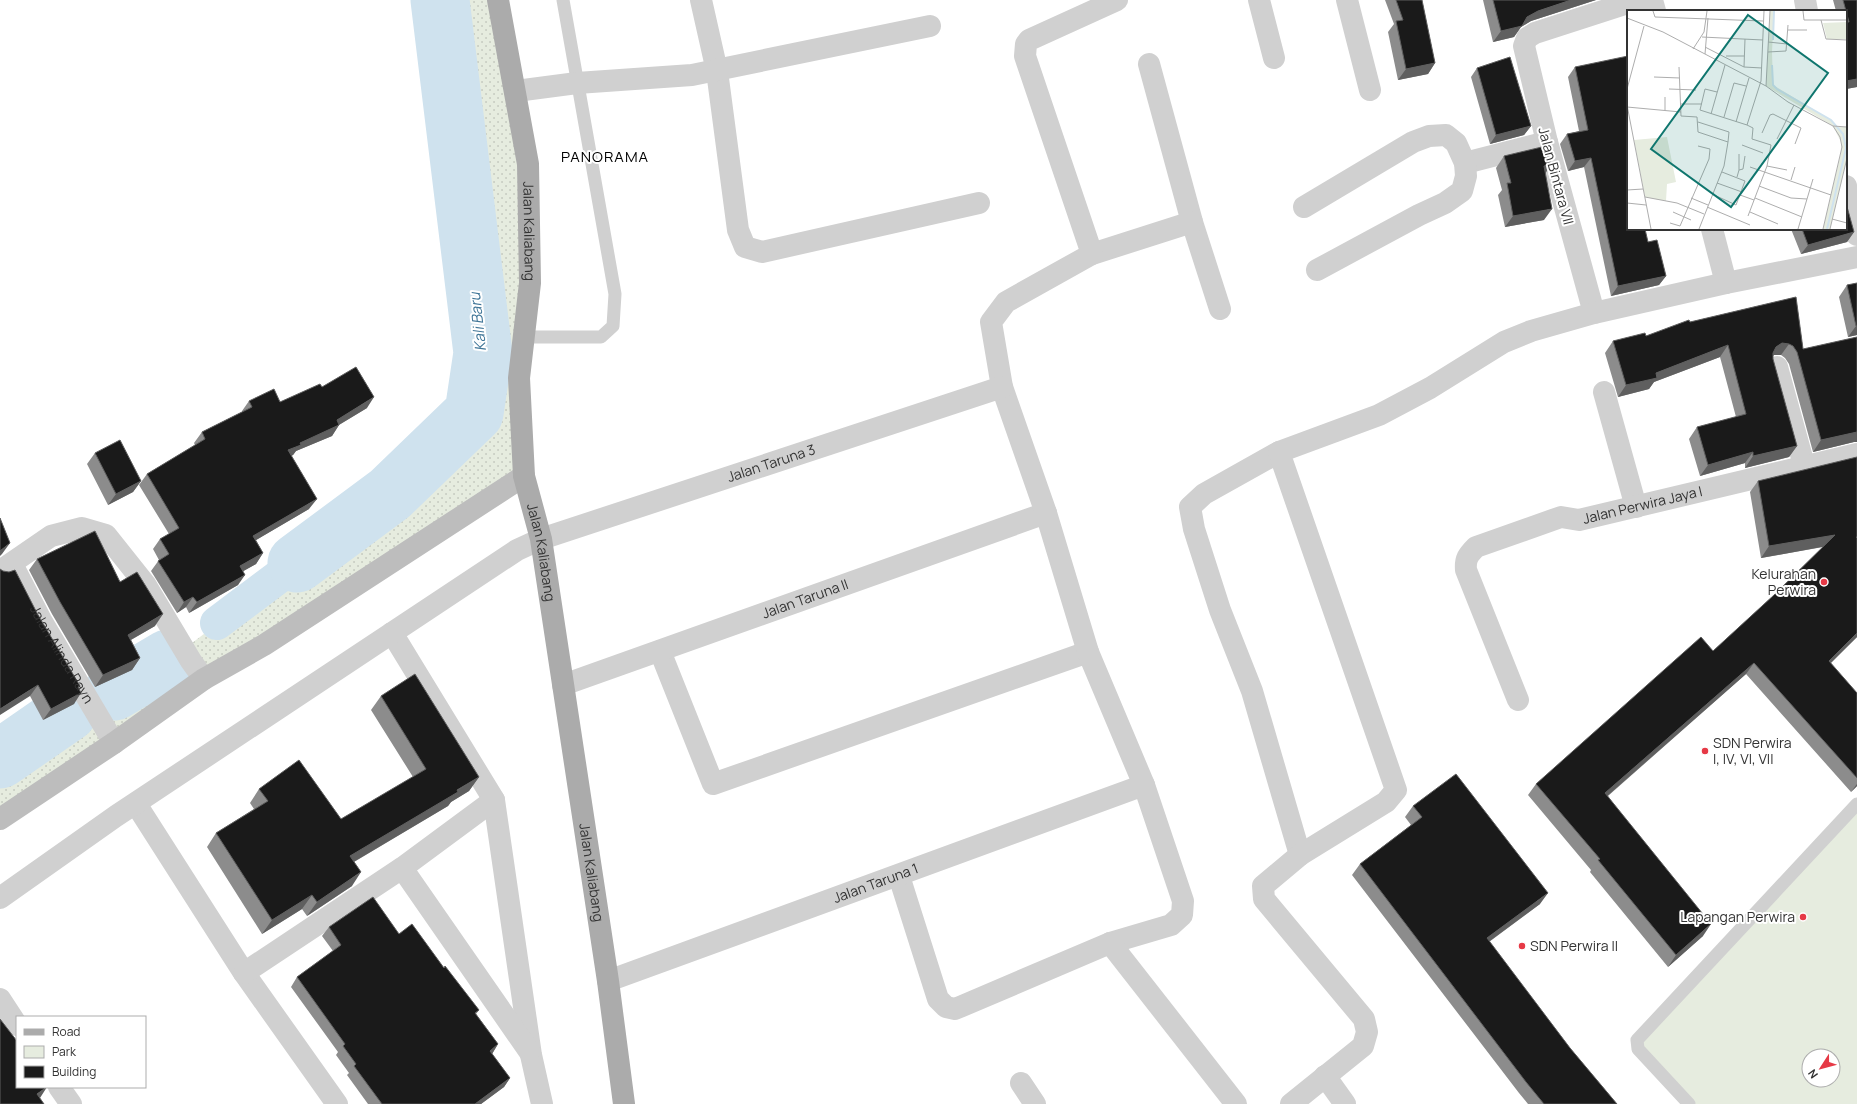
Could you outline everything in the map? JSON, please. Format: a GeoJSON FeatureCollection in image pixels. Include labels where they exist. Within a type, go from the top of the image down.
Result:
{"type":"FeatureCollection","features":[{"type":"Feature","properties":{"kind":"main road","name":"Jalan Kaliabang"},"geometry":{"type":"LineString","coordinates":[[498,0],[516,91],[528,164],[530,283],[523,337],[520,378],[524,476],[541,539],[608,981],[624,1104]]}},
{"type":"Feature","properties":{"kind":"street"},"geometry":{"type":"LineString","coordinates":[[701,0],[717,71],[738,230],[745,246],[762,252],[979,202]]}},
{"type":"Feature","properties":{"kind":"street"},"geometry":{"type":"LineString","coordinates":[[1092,254],[1025,56],[1026,44],[1029,40],[1117,0]]}},
{"type":"Feature","properties":{"kind":"street"},"geometry":{"type":"LineString","coordinates":[[1259,0],[1274,58]]}},
{"type":"Feature","properties":{"kind":"street"},"geometry":{"type":"LineString","coordinates":[[1347,0],[1370,90]]}},
{"type":"Feature","properties":{"kind":"street","name":"Jalan Bintara VII"},"geometry":{"type":"LineString","coordinates":[[1594,313],[1547,142],[1524,46],[1527,38],[1535,33],[1637,0]]}},
{"type":"Feature","properties":{"kind":"street"},"geometry":{"type":"LineString","coordinates":[[1652,0],[1655,10]]}},
{"type":"Feature","properties":{"kind":"street"},"geometry":{"type":"LineString","coordinates":[[1805,0],[1807,10]]}},
{"type":"Feature","properties":{"kind":"street"},"geometry":{"type":"LineString","coordinates":[[516,91],[577,83],[692,75],[930,26]]}},
{"type":"Feature","properties":{"kind":"street"},"geometry":{"type":"LineString","coordinates":[[1149,64],[1192,222],[1220,310]]}},
{"type":"Feature","properties":{"kind":"street"},"geometry":{"type":"LineString","coordinates":[[1304,207],[1413,142],[1429,136],[1446,135],[1456,143],[1465,163],[1466,176],[1462,191],[1451,199],[1317,270]]}},
{"type":"Feature","properties":{"kind":"street"},"geometry":{"type":"LineString","coordinates":[[1465,163],[1547,142]]}},
{"type":"Feature","properties":{"kind":"street"},"geometry":{"type":"LineString","coordinates":[[1847,190],[1857,235]]}},
{"type":"Feature","properties":{"kind":"street"},"geometry":{"type":"LineString","coordinates":[[899,876],[938,999],[946,1007],[955,1009],[1110,944],[1171,925],[1182,915],[1183,901],[1144,785],[1088,652],[1046,513],[1002,387],[992,322],[1006,302],[1092,254],[1192,222]]}},
{"type":"Feature","properties":{"kind":"street"},"geometry":{"type":"LineString","coordinates":[[1712,230],[1726,283]]}},
{"type":"Feature","properties":{"kind":"street"},"geometry":{"type":"LineString","coordinates":[[1300,855],[1252,691],[1220,610],[1194,529],[1190,507],[1204,494],[1279,452],[1379,415],[1430,388],[1504,342],[1531,331],[1594,313],[1726,283],[1857,257]]}},
{"type":"Feature","properties":{"kind":"street"},"geometry":{"type":"LineString","coordinates":[[1777,368],[1804,465]]}},
{"type":"Feature","properties":{"kind":"street","name":"Jalan Taruna 3"},"geometry":{"type":"LineString","coordinates":[[0,898],[136,804],[479,573],[517,550],[541,539],[1002,387]]}},
{"type":"Feature","properties":{"kind":"street"},"geometry":{"type":"LineString","coordinates":[[1604,392],[1636,507]]}},
{"type":"Feature","properties":{"kind":"street"},"geometry":{"type":"LineString","coordinates":[[1279,452],[1396,790],[1386,802],[1300,855],[1263,886],[1264,898],[1364,1019],[1367,1032],[1363,1046],[1291,1104]]}},
{"type":"Feature","properties":{"kind":"street","name":"Jalan Perwira Jaya I"},"geometry":{"type":"LineString","coordinates":[[1518,700],[1466,570],[1465,562],[1468,555],[1476,547],[1561,517],[1578,520],[1804,465],[1857,454]]}},
{"type":"Feature","properties":{"kind":"street"},"geometry":{"type":"LineString","coordinates":[[0,819],[111,738],[204,679],[264,645],[524,476]]}},
{"type":"Feature","properties":{"kind":"street","name":"Jalan Taruna II"},"geometry":{"type":"LineString","coordinates":[[563,685],[1046,513]]}},
{"type":"Feature","properties":{"kind":"street"},"geometry":{"type":"LineString","coordinates":[[6,567],[51,536],[82,528],[106,534],[145,584],[191,661],[204,679]]}},
{"type":"Feature","properties":{"kind":"street","name":"Jalan Alinda Rayn"},"geometry":{"type":"LineString","coordinates":[[6,567],[41,620],[111,738]]}},
{"type":"Feature","properties":{"kind":"street"},"geometry":{"type":"LineString","coordinates":[[392,633],[494,800],[532,1055],[542,1104]]}},
{"type":"Feature","properties":{"kind":"street"},"geometry":{"type":"LineString","coordinates":[[660,651],[713,784],[1088,652]]}},
{"type":"Feature","properties":{"kind":"street","name":"Jalan Taruna 1"},"geometry":{"type":"LineString","coordinates":[[608,981],[899,876],[1144,785]]}},
{"type":"Feature","properties":{"kind":"street"},"geometry":{"type":"LineString","coordinates":[[244,973],[402,868],[494,800]]}},
{"type":"Feature","properties":{"kind":"street"},"geometry":{"type":"LineString","coordinates":[[136,804],[244,973],[337,1104]]}},
{"type":"Feature","properties":{"kind":"street"},"geometry":{"type":"LineString","coordinates":[[402,868],[532,1055]]}},
{"type":"Feature","properties":{"kind":"street"},"geometry":{"type":"LineString","coordinates":[[1110,944],[1236,1104]]}},
{"type":"Feature","properties":{"kind":"street"},"geometry":{"type":"LineString","coordinates":[[0,1000],[16,1023]]}},
{"type":"Feature","properties":{"kind":"street"},"geometry":{"type":"LineString","coordinates":[[1325,1076],[1345,1104]]}},
{"type":"Feature","properties":{"kind":"street"},"geometry":{"type":"LineString","coordinates":[[1021,1082],[1035,1104]]}},
{"type":"Feature","properties":{"kind":"street"},"geometry":{"type":"LineString","coordinates":[[60,1088],[71,1104]]}},
{"type":"Feature","properties":{"kind":"lane"},"geometry":{"type":"LineString","coordinates":[[523,337],[601,337],[614,326],[615,294],[563,0]]}},
{"type":"Feature","properties":{"kind":"lane"},"geometry":{"type":"LineString","coordinates":[[1689,1104],[1638,1049],[1637,1040],[1857,804]]}},
{"type":"Feature","properties":{"kind":"green space"},"geometry":{"type":"Polygon","coordinates":[[[441,0],[498,0],[516,91],[524,476],[0,819],[0,759],[68,712],[114,691],[184,649],[390,494],[474,413],[483,353],[441,0]]]}},
{"type":"Feature","properties":{"kind":"green space","name":"Lapangan Perwira"},"geometry":{"type":"Polygon","coordinates":[[[1857,801],[1857,1104],[1689,1104],[1638,1049],[1642,1034],[1857,801]]]}},
{"type":"Feature","properties":{"kind":"building"},"geometry":{"type":"Polygon","coordinates":[[[1396,0],[1422,0],[1435,63],[1406,69],[1396,21],[1403,20],[1396,0]]]}},
{"type":"Feature","properties":{"kind":"building"},"geometry":{"type":"Polygon","coordinates":[[[1493,0],[1571,0],[1538,11],[1527,17],[1522,26],[1501,31],[1493,0]]]}},
{"type":"Feature","properties":{"kind":"building"},"geometry":{"type":"Polygon","coordinates":[[[1843,0],[1857,0],[1857,79],[1847,81],[1847,22],[1849,22],[1847,10],[1843,0]]]}},
{"type":"Feature","properties":{"kind":"building"},"geometry":{"type":"Polygon","coordinates":[[[1627,56],[1627,230],[1645,230],[1648,242],[1657,240],[1666,276],[1618,286],[1591,158],[1575,161],[1567,134],[1588,130],[1575,67],[1627,56]]]}},
{"type":"Feature","properties":{"kind":"building"},"geometry":{"type":"Polygon","coordinates":[[[1510,57],[1531,126],[1496,135],[1477,68],[1510,57]]]}},
{"type":"Feature","properties":{"kind":"building"},"geometry":{"type":"Polygon","coordinates":[[[1546,146],[1551,165],[1544,166],[1552,209],[1513,216],[1507,183],[1511,183],[1504,156],[1546,146]]]}},
{"type":"Feature","properties":{"kind":"building"},"geometry":{"type":"Polygon","coordinates":[[[1847,207],[1854,232],[1808,245],[1802,230],[1847,230],[1847,207]]]}},
{"type":"Feature","properties":{"kind":"building"},"geometry":{"type":"Polygon","coordinates":[[[1857,283],[1857,326],[1856,326],[1847,285],[1857,283]]]}},
{"type":"Feature","properties":{"kind":"building"},"geometry":{"type":"Polygon","coordinates":[[[1796,297],[1803,349],[1857,337],[1857,432],[1821,440],[1797,352],[1793,346],[1789,344],[1782,343],[1776,347],[1773,353],[1773,359],[1797,446],[1753,456],[1753,452],[1708,465],[1697,427],[1746,414],[1728,345],[1656,373],[1657,378],[1626,385],[1613,341],[1645,333],[1646,336],[1689,320],[1690,322],[1796,297]]]}},
{"type":"Feature","properties":{"kind":"building"},"geometry":{"type":"Polygon","coordinates":[[[356,367],[374,397],[337,420],[339,425],[300,443],[301,445],[288,450],[317,499],[253,536],[263,553],[240,566],[245,575],[197,602],[193,597],[184,602],[158,561],[169,554],[160,539],[179,528],[147,474],[205,439],[202,432],[252,407],[249,401],[274,389],[280,402],[320,384],[322,387],[356,367]]]}},
{"type":"Feature","properties":{"kind":"building"},"geometry":{"type":"Polygon","coordinates":[[[120,440],[141,481],[116,494],[95,453],[120,440]]]}},
{"type":"Feature","properties":{"kind":"building"},"geometry":{"type":"Polygon","coordinates":[[[1857,457],[1857,633],[1829,661],[1857,693],[1857,778],[1754,663],[1605,793],[1711,924],[1676,955],[1598,860],[1600,859],[1536,784],[1701,637],[1713,651],[1774,595],[1835,535],[1769,546],[1758,481],[1857,457]]]}},
{"type":"Feature","properties":{"kind":"building"},"geometry":{"type":"Polygon","coordinates":[[[0,518],[10,543],[0,551],[0,518]]]}},
{"type":"Feature","properties":{"kind":"building"},"geometry":{"type":"Polygon","coordinates":[[[95,531],[120,582],[137,572],[163,614],[128,635],[140,658],[103,675],[60,602],[37,559],[95,531]]]}},
{"type":"Feature","properties":{"kind":"building"},"geometry":{"type":"Polygon","coordinates":[[[0,569],[9,572],[15,570],[38,615],[80,686],[78,687],[81,693],[51,709],[38,685],[0,709],[0,569]]]}},
{"type":"Feature","properties":{"kind":"building"},"geometry":{"type":"Polygon","coordinates":[[[415,674],[479,777],[457,790],[458,792],[350,856],[361,872],[317,902],[312,895],[272,920],[216,833],[268,801],[259,789],[299,760],[341,819],[426,769],[381,696],[415,674]]]}},
{"type":"Feature","properties":{"kind":"building"},"geometry":{"type":"Polygon","coordinates":[[[1456,774],[1548,893],[1487,938],[1570,1048],[1617,1104],[1544,1104],[1360,864],[1422,817],[1413,806],[1456,774]]]}},
{"type":"Feature","properties":{"kind":"building"},"geometry":{"type":"Polygon","coordinates":[[[373,897],[399,934],[412,924],[444,968],[445,966],[479,1010],[475,1013],[498,1044],[490,1051],[510,1078],[475,1104],[382,1104],[354,1066],[356,1064],[343,1046],[345,1044],[297,977],[341,945],[329,927],[373,897]]]}},
{"type":"Feature","properties":{"kind":"building"},"geometry":{"type":"Polygon","coordinates":[[[0,1019],[16,1040],[16,1088],[46,1088],[37,1094],[44,1104],[0,1104],[0,1019]]]}},
{"type":"Feature","properties":{"kind":"waterway","name":"Kali Baru"},"geometry":{"type":"LineString","coordinates":[[297,563],[390,494],[474,413],[483,353],[440,0]]}},
{"type":"Feature","properties":{"kind":"waterway"},"geometry":{"type":"LineString","coordinates":[[217,623],[297,563]]}},
{"type":"Feature","properties":{"kind":"waterway"},"geometry":{"type":"LineString","coordinates":[[114,691],[168,659]]}},
{"type":"Feature","properties":{"kind":"waterway"},"geometry":{"type":"LineString","coordinates":[[0,759],[68,712]]}},
{"type":"Feature","properties":{"kind":"place","name":"Kelurahan Perwira"},"geometry":{"type":"Point","coordinates":[1824,582]}},
{"type":"Feature","properties":{"kind":"place","name":"SDN Perwira I, IV, VI, VII"},"geometry":{"type":"Point","coordinates":[1705,751]}},
{"type":"Feature","properties":{"kind":"place","name":"Lapangan Perwira"},"geometry":{"type":"Point","coordinates":[1803,917]}},
{"type":"Feature","properties":{"kind":"place","name":"SDN Perwira II"},"geometry":{"type":"Point","coordinates":[1522,946]}},
{"type":"Feature","properties":{"kind":"district","name":"PANORAMA"},"geometry":{"type":"Point","coordinates":[605,157]}}]}
